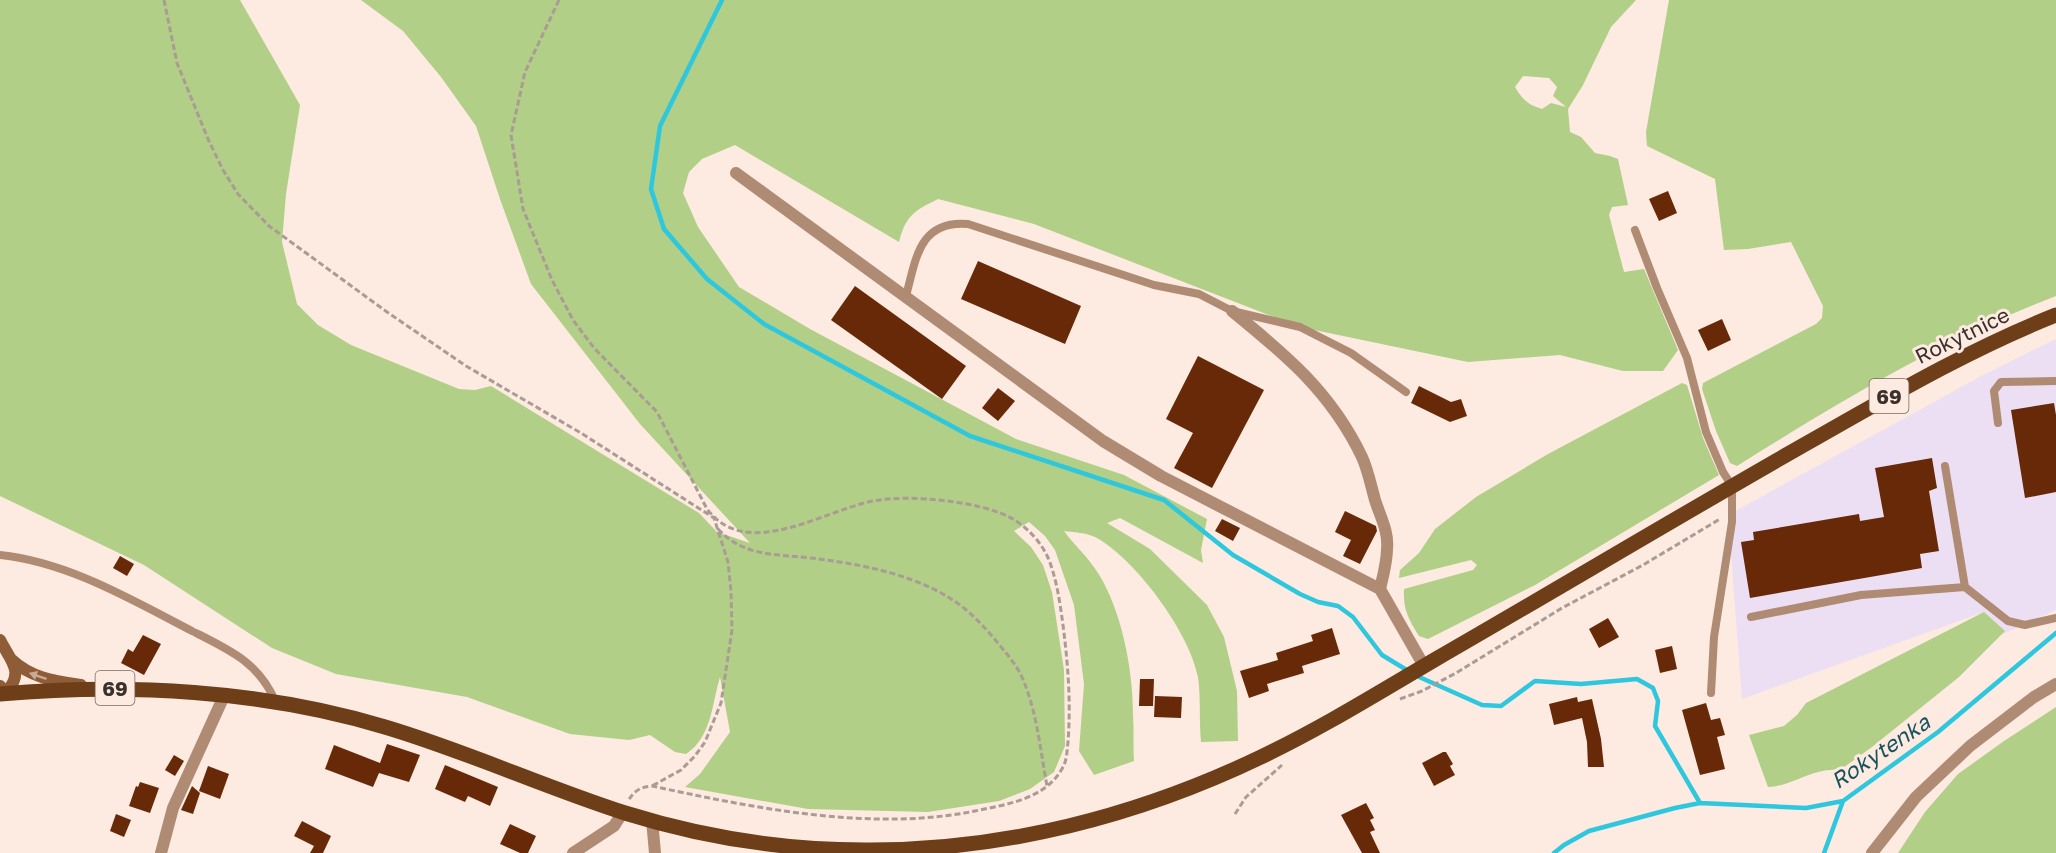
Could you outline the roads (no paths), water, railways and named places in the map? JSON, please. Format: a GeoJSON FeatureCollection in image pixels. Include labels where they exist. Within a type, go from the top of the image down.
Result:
{"type":"FeatureCollection","features":[{"type":"Feature","properties":{"kind":"main road","name":"Rokytnice"},"geometry":{"type":"LineString","coordinates":[[1732,486],[1933,371],[2056,315]]}},
{"type":"Feature","properties":{"kind":"main road","name":"69"},"geometry":{"type":"LineString","coordinates":[[2,691],[111,688],[225,696],[276,703],[382,726],[623,812],[652,820],[778,845],[861,850],[935,848],[1024,836],[1106,817],[1204,782],[1260,758],[1403,679],[1732,486]]}},
{"type":"Feature","properties":{"kind":"street"},"geometry":{"type":"LineString","coordinates":[[736,173],[1103,441],[1161,476],[1380,589],[1423,667]]}},
{"type":"Feature","properties":{"kind":"street"},"geometry":{"type":"LineString","coordinates":[[1232,311],[1305,374],[1342,422],[1362,458],[1387,538],[1388,547],[1380,589]]}},
{"type":"Feature","properties":{"kind":"street"},"geometry":{"type":"LineString","coordinates":[[0,640],[15,668],[16,677],[2,691]]}},
{"type":"Feature","properties":{"kind":"street"},"geometry":{"type":"LineString","coordinates":[[11,659],[34,676],[67,683],[111,688]]}},
{"type":"Feature","properties":{"kind":"street"},"geometry":{"type":"LineString","coordinates":[[1872,853],[1916,797],[1970,746],[2034,697],[2056,684]]}},
{"type":"Feature","properties":{"kind":"street"},"geometry":{"type":"LineString","coordinates":[[161,853],[173,808],[225,696]]}},
{"type":"Feature","properties":{"kind":"street"},"geometry":{"type":"LineString","coordinates":[[573,853],[614,826],[623,812]]}},
{"type":"Feature","properties":{"kind":"street"},"geometry":{"type":"LineString","coordinates":[[652,820],[655,853]]}},
{"type":"Feature","properties":{"kind":"lane"},"geometry":{"type":"LineString","coordinates":[[906,296],[915,261],[924,241],[940,226],[953,222],[968,224],[1154,285],[1198,294],[1232,311],[1300,327],[1351,352],[1406,392]]}},
{"type":"Feature","properties":{"kind":"lane"},"geometry":{"type":"LineString","coordinates":[[1635,230],[1687,358],[1706,432],[1723,472],[1732,486],[1732,512],[1714,637],[1711,693]]}},
{"type":"Feature","properties":{"kind":"lane"},"geometry":{"type":"LineString","coordinates":[[1998,423],[1994,391],[2001,381],[2056,381]]}},
{"type":"Feature","properties":{"kind":"lane"},"geometry":{"type":"LineString","coordinates":[[1945,466],[1965,587],[2008,621],[2025,625],[2056,618]]}},
{"type":"Feature","properties":{"kind":"lane"},"geometry":{"type":"LineString","coordinates":[[0,555],[39,563],[82,578],[245,659],[265,681],[276,703]]}},
{"type":"Feature","properties":{"kind":"lane"},"geometry":{"type":"LineString","coordinates":[[1751,617],[1861,595],[1965,587]]}},
{"type":"Feature","properties":{"kind":"waterway"},"geometry":{"type":"LineString","coordinates":[[722,0],[660,126],[651,189],[664,229],[707,279],[764,324],[970,436],[1164,500],[1233,555],[1300,594],[1318,602],[1338,606],[1353,617],[1382,655],[1410,672]]}},
{"type":"Feature","properties":{"kind":"waterway","name":"Rokytenka"},"geometry":{"type":"LineString","coordinates":[[1554,853],[1589,831],[1700,803],[1806,808],[1843,801],[1938,732],[2056,633]]}},
{"type":"Feature","properties":{"kind":"waterway"},"geometry":{"type":"LineString","coordinates":[[1417,676],[1482,705],[1501,706],[1535,681],[1581,684],[1637,679],[1653,688],[1658,701],[1655,726],[1700,803]]}},
{"type":"Feature","properties":{"kind":"waterway"},"geometry":{"type":"LineString","coordinates":[[1824,853],[1843,801]]}}]}
